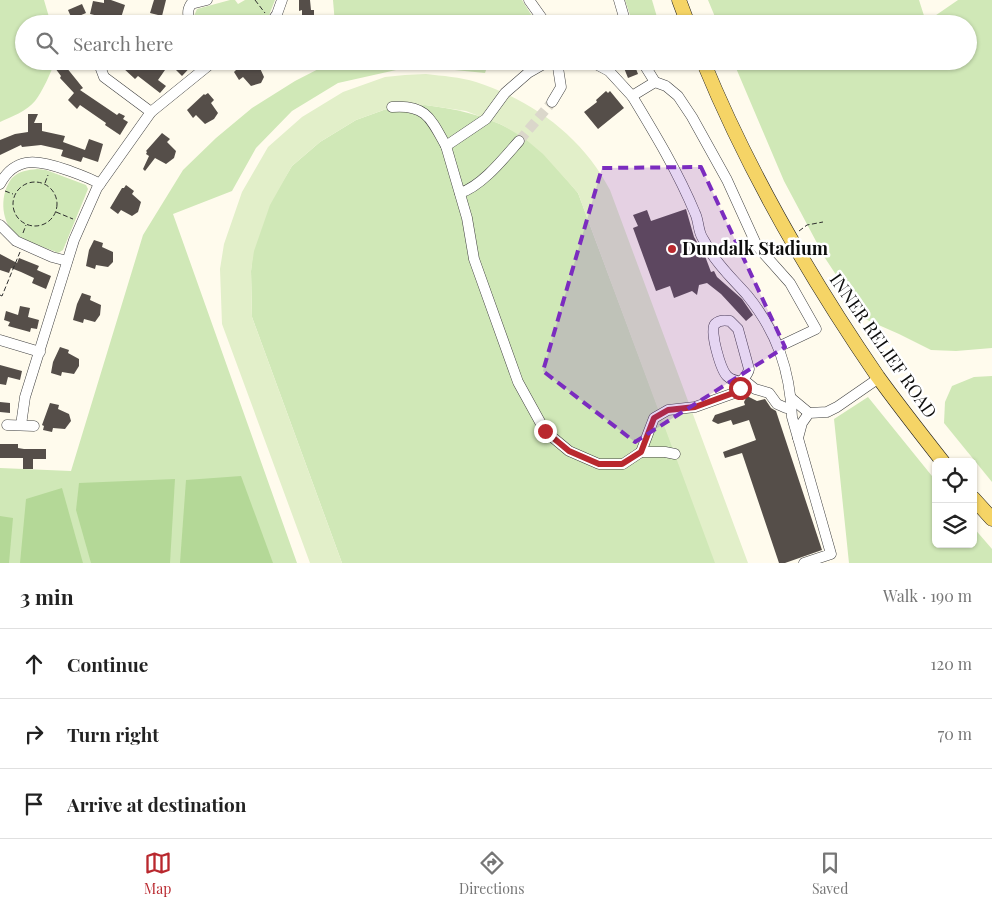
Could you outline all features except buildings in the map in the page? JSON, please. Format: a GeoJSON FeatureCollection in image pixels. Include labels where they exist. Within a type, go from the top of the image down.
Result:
{"type":"FeatureCollection","features":[{"type":"Feature","properties":{"kind":"main road"},"geometry":{"type":"LineString","coordinates":[[679,0],[685,15]]}},
{"type":"Feature","properties":{"kind":"main road","name":"INNER RELIEF ROAD"},"geometry":{"type":"LineString","coordinates":[[707,70],[736,135],[789,236],[820,289],[879,378],[940,458]]}},
{"type":"Feature","properties":{"kind":"main road"},"geometry":{"type":"LineString","coordinates":[[977,502],[992,519]]}},
{"type":"Feature","properties":{"kind":"street"},"geometry":{"type":"LineString","coordinates":[[188,15],[188,9],[191,4],[207,0]]}},
{"type":"Feature","properties":{"kind":"street"},"geometry":{"type":"LineString","coordinates":[[276,15],[282,0]]}},
{"type":"Feature","properties":{"kind":"street"},"geometry":{"type":"LineString","coordinates":[[529,0],[540,15]]}},
{"type":"Feature","properties":{"kind":"street"},"geometry":{"type":"LineString","coordinates":[[618,0],[623,15]]}},
{"type":"Feature","properties":{"kind":"street"},"geometry":{"type":"LineString","coordinates":[[101,70],[104,77],[151,112]]}},
{"type":"Feature","properties":{"kind":"street"},"geometry":{"type":"LineString","coordinates":[[21,425],[25,397],[67,261],[81,222],[100,184],[151,112],[203,70]]}},
{"type":"Feature","properties":{"kind":"street"},"geometry":{"type":"LineString","coordinates":[[446,146],[486,119],[505,93],[533,70]]}},
{"type":"Feature","properties":{"kind":"street"},"geometry":{"type":"LineString","coordinates":[[552,102],[561,87],[558,70]]}},
{"type":"Feature","properties":{"kind":"street"},"geometry":{"type":"LineString","coordinates":[[607,70],[632,96],[658,138],[696,215],[700,233],[715,261],[746,295],[766,322],[778,347],[786,368],[792,417],[831,554],[804,563]]}},
{"type":"Feature","properties":{"kind":"street"},"geometry":{"type":"LineString","coordinates":[[648,70],[655,82],[666,86],[678,96],[692,117],[727,180],[757,246],[790,282],[816,329],[778,347]]}},
{"type":"Feature","properties":{"kind":"street"},"geometry":{"type":"LineString","coordinates":[[632,96],[655,82]]}},
{"type":"Feature","properties":{"kind":"street"},"geometry":{"type":"LineString","coordinates":[[392,107],[405,106],[420,110],[430,120],[446,146],[467,218],[474,259],[515,373],[545,431],[569,451],[599,464],[622,464],[641,452],[675,454]]}},
{"type":"Feature","properties":{"kind":"street"},"geometry":{"type":"LineString","coordinates":[[460,193],[467,191],[497,166],[519,141]]}},
{"type":"Feature","properties":{"kind":"street"},"geometry":{"type":"LineString","coordinates":[[0,184],[9,171],[20,164],[44,162],[100,184]]}},
{"type":"Feature","properties":{"kind":"street"},"geometry":{"type":"LineString","coordinates":[[0,225],[7,234],[23,244],[57,259],[67,261]]}},
{"type":"Feature","properties":{"kind":"street"},"geometry":{"type":"LineString","coordinates":[[641,452],[654,418],[668,410],[695,407],[736,392],[740,388],[743,381],[749,372],[749,365],[738,329],[730,321],[719,322],[714,327],[713,336],[724,372],[731,379],[743,381],[755,389],[769,393],[777,404],[789,403],[809,413],[826,412],[837,407],[879,378]]}},
{"type":"Feature","properties":{"kind":"street"},"geometry":{"type":"LineString","coordinates":[[0,340],[40,352]]}},
{"type":"Feature","properties":{"kind":"street"},"geometry":{"type":"LineString","coordinates":[[798,438],[802,423],[809,413]]}},
{"type":"Feature","properties":{"kind":"street"},"geometry":{"type":"LineString","coordinates":[[7,424],[34,426]]}},
{"type":"Feature","properties":{"kind":"path"},"geometry":{"type":"LineString","coordinates":[[255,0],[266,15]]}},
{"type":"Feature","properties":{"kind":"path"},"geometry":{"type":"LineString","coordinates":[[30,182],[44,184],[51,189],[55,196],[56,212],[52,218],[40,225],[26,224],[16,215],[13,209],[14,195],[24,184],[30,182]]}},
{"type":"Feature","properties":{"kind":"path"},"geometry":{"type":"LineString","coordinates":[[0,188],[14,195]]}},
{"type":"Feature","properties":{"kind":"path"},"geometry":{"type":"LineString","coordinates":[[56,212],[81,222]]}},
{"type":"Feature","properties":{"kind":"path"},"geometry":{"type":"LineString","coordinates":[[789,236],[808,225],[823,222]]}},
{"type":"Feature","properties":{"kind":"path"},"geometry":{"type":"LineString","coordinates":[[0,295],[2,296],[23,244]]}},
{"type":"Feature","properties":{"kind":"highlighted area"},"geometry":{"type":"Polygon","coordinates":[[[701,167],[785,347],[635,442],[543,371],[602,168],[701,167]]]}},
{"type":"Feature","properties":{"kind":"green space"},"geometry":{"type":"Polygon","coordinates":[[[0,0],[44,0],[48,15],[15,15],[15,70],[51,70],[41,93],[32,105],[0,122],[0,0]]]}},
{"type":"Feature","properties":{"kind":"green space"},"geometry":{"type":"Polygon","coordinates":[[[230,0],[235,0],[238,4],[245,0],[275,0],[269,15],[194,15],[197,9],[230,0]]]}},
{"type":"Feature","properties":{"kind":"green space"},"geometry":{"type":"Polygon","coordinates":[[[333,0],[522,0],[531,15],[334,15],[333,0]]]}},
{"type":"Feature","properties":{"kind":"green space"},"geometry":{"type":"Polygon","coordinates":[[[625,0],[652,0],[656,15],[630,15],[625,0]]]}},
{"type":"Feature","properties":{"kind":"green space"},"geometry":{"type":"Polygon","coordinates":[[[708,0],[919,0],[924,15],[714,15],[708,0]]]}},
{"type":"Feature","properties":{"kind":"green space"},"geometry":{"type":"Polygon","coordinates":[[[958,0],[992,0],[992,348],[956,351],[931,350],[865,319],[825,258],[784,181],[737,70],[977,70],[977,15],[936,15],[958,0]]]}},
{"type":"Feature","properties":{"kind":"green space"},"geometry":{"type":"Polygon","coordinates":[[[316,70],[396,70],[338,83],[292,111],[256,148],[232,191],[173,214],[297,563],[0,563],[0,468],[71,471],[143,235],[183,170],[216,138],[252,108],[316,70]]]}},
{"type":"Feature","properties":{"kind":"green space"},"geometry":{"type":"Polygon","coordinates":[[[455,70],[486,70],[485,73],[455,70]]]}},
{"type":"Feature","properties":{"kind":"green space"},"geometry":{"type":"Polygon","coordinates":[[[426,74],[470,80],[517,99],[536,110],[571,137],[599,171],[610,190],[748,563],[715,563],[578,193],[543,154],[524,138],[502,125],[466,111],[425,105],[392,107],[356,120],[320,142],[292,166],[270,205],[254,251],[251,271],[252,317],[342,563],[310,563],[222,324],[220,269],[224,244],[242,192],[268,147],[302,117],[343,92],[385,77],[426,74]]]}},
{"type":"Feature","properties":{"kind":"green space"},"geometry":{"type":"Polygon","coordinates":[[[425,105],[473,114],[519,134],[545,155],[578,193],[716,563],[342,563],[252,317],[251,271],[253,251],[269,204],[292,166],[320,142],[356,120],[392,107],[425,105]]]}},
{"type":"Feature","properties":{"kind":"green space"},"geometry":{"type":"Polygon","coordinates":[[[37,169],[46,170],[86,185],[88,189],[63,250],[58,253],[24,240],[15,234],[4,214],[5,191],[12,178],[21,172],[37,169]]]}},
{"type":"Feature","properties":{"kind":"green space"},"geometry":{"type":"Polygon","coordinates":[[[992,376],[992,482],[977,464],[977,458],[972,458],[944,423],[945,402],[952,386],[974,377],[992,376]]]}},
{"type":"Feature","properties":{"kind":"green space"},"geometry":{"type":"Polygon","coordinates":[[[868,397],[932,476],[932,548],[977,548],[977,532],[992,549],[992,563],[849,563],[834,419],[868,397]]]}},
{"type":"Feature","properties":{"kind":"green space"},"geometry":{"type":"Polygon","coordinates":[[[241,476],[273,563],[180,563],[186,480],[241,476]]]}},
{"type":"Feature","properties":{"kind":"green space"},"geometry":{"type":"Polygon","coordinates":[[[175,479],[170,563],[91,563],[76,510],[79,483],[175,479]]]}},
{"type":"Feature","properties":{"kind":"green space"},"geometry":{"type":"Polygon","coordinates":[[[62,488],[83,563],[20,563],[26,499],[62,488]]]}},
{"type":"Feature","properties":{"kind":"green space"},"geometry":{"type":"Polygon","coordinates":[[[0,516],[13,518],[9,563],[0,563],[0,516]]]}},
{"type":"Feature","properties":{"kind":"tunnel"},"geometry":{"type":"LineString","coordinates":[[519,141],[552,102]]}},
{"type":"Feature","properties":{"kind":"place","name":"Dundalk Stadium"},"geometry":{"type":"Point","coordinates":[672,249]}},
{"type":"Feature","properties":{"kind":"route"},"geometry":{"type":"LineString","coordinates":[[545,431],[569,451],[599,464],[622,464],[641,452],[654,418],[668,410],[695,407],[736,392],[740,388]]}}]}
